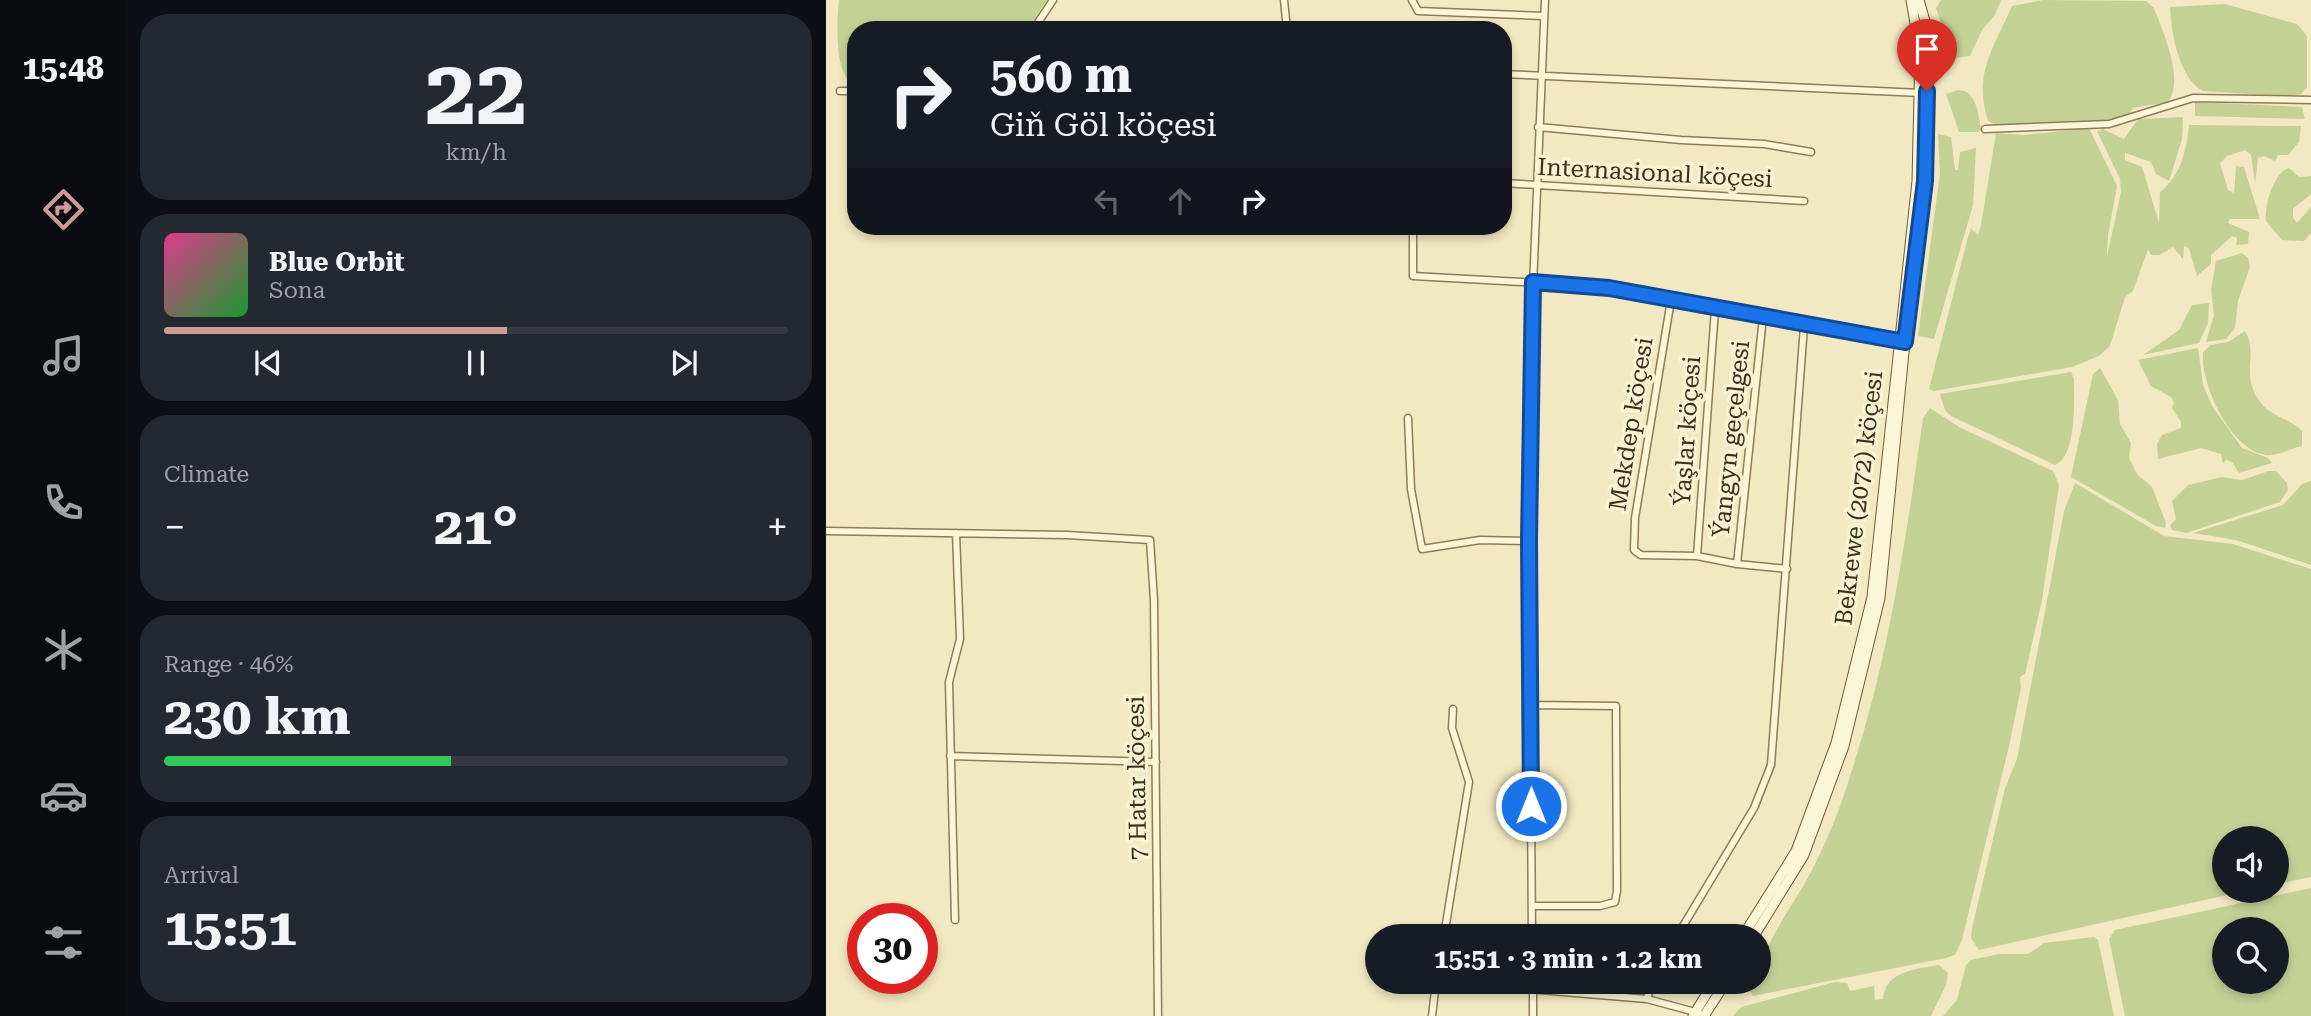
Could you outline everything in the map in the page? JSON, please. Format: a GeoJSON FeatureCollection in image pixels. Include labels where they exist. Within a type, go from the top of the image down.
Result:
{"type":"FeatureCollection","features":[{"type":"Feature","properties":{"kind":"main road","name":"Bekrewe (2072) köçesi"},"geometry":{"type":"LineString","coordinates":[[1750,924],[1796,851],[1836,743],[1872,597],[1917,181],[1921,93],[1920,37],[1911,0]]}},
{"type":"Feature","properties":{"kind":"main road","name":"Bekrewe (2072) köçesi"},"geometry":{"type":"LineString","coordinates":[[1761,924],[1804,855],[1844,746],[1880,598],[1901,342],[1925,181],[1928,53],[1925,20],[1919,0]]}},
{"type":"Feature","properties":{"kind":"main road"},"geometry":{"type":"LineString","coordinates":[[1699,1015],[1709,994]]}},
{"type":"Feature","properties":{"kind":"main road"},"geometry":{"type":"LineString","coordinates":[[1699,1015],[1716,994]]}},
{"type":"Feature","properties":{"kind":"street"},"geometry":{"type":"LineString","coordinates":[[1039,21],[1053,0]]}},
{"type":"Feature","properties":{"kind":"street"},"geometry":{"type":"LineString","coordinates":[[1284,0],[1286,21]]}},
{"type":"Feature","properties":{"kind":"street"},"geometry":{"type":"LineString","coordinates":[[1412,0],[1418,11],[1544,16]]}},
{"type":"Feature","properties":{"kind":"street"},"geometry":{"type":"LineString","coordinates":[[1532,924],[1529,541],[1533,282],[1545,0]]}},
{"type":"Feature","properties":{"kind":"street"},"geometry":{"type":"LineString","coordinates":[[1512,74],[1921,93]]}},
{"type":"Feature","properties":{"kind":"street"},"geometry":{"type":"LineString","coordinates":[[840,91],[847,91]]}},
{"type":"Feature","properties":{"kind":"street"},"geometry":{"type":"LineString","coordinates":[[1985,129],[2109,124],[2193,98],[2311,100]]}},
{"type":"Feature","properties":{"kind":"street"},"geometry":{"type":"LineString","coordinates":[[1538,127],[1681,140],[1764,144],[1811,152]]}},
{"type":"Feature","properties":{"kind":"street","name":"Internasional köçesi"},"geometry":{"type":"LineString","coordinates":[[1512,184],[1804,201]]}},
{"type":"Feature","properties":{"kind":"street"},"geometry":{"type":"LineString","coordinates":[[1413,235],[1413,276],[1594,286],[1901,342]]}},
{"type":"Feature","properties":{"kind":"street","name":"Mekdep köçesi"},"geometry":{"type":"LineString","coordinates":[[1671,300],[1633,534],[1635,553],[1697,556]]}},
{"type":"Feature","properties":{"kind":"street","name":"Ýaşlar köçesi"},"geometry":{"type":"LineString","coordinates":[[1697,556],[1715,309]]}},
{"type":"Feature","properties":{"kind":"street","name":"Ýangyn geçelgesi"},"geometry":{"type":"LineString","coordinates":[[1737,564],[1763,317]]}},
{"type":"Feature","properties":{"kind":"street"},"geometry":{"type":"LineString","coordinates":[[1684,924],[1754,808],[1767,778],[1776,729],[1804,326]]}},
{"type":"Feature","properties":{"kind":"street"},"geometry":{"type":"LineString","coordinates":[[1408,418],[1411,489],[1422,549],[1480,540],[1529,541]]}},
{"type":"Feature","properties":{"kind":"street"},"geometry":{"type":"LineString","coordinates":[[826,531],[956,533],[960,639],[949,682],[955,920]]}},
{"type":"Feature","properties":{"kind":"street","name":"7 Hatar köçesi"},"geometry":{"type":"LineString","coordinates":[[956,533],[1150,540],[1154,600],[1158,1016]]}},
{"type":"Feature","properties":{"kind":"street"},"geometry":{"type":"LineString","coordinates":[[1697,556],[1737,564],[1787,569]]}},
{"type":"Feature","properties":{"kind":"street"},"geometry":{"type":"LineString","coordinates":[[1530,705],[1616,706],[1615,902],[1600,906],[1532,906]]}},
{"type":"Feature","properties":{"kind":"street"},"geometry":{"type":"LineString","coordinates":[[1446,924],[1469,782],[1452,728],[1453,709]]}},
{"type":"Feature","properties":{"kind":"street"},"geometry":{"type":"LineString","coordinates":[[950,756],[1156,762]]}},
{"type":"Feature","properties":{"kind":"street"},"geometry":{"type":"LineString","coordinates":[[1432,1016],[1435,994]]}},
{"type":"Feature","properties":{"kind":"street"},"geometry":{"type":"LineString","coordinates":[[1532,1016],[1533,994]]}},
{"type":"Feature","properties":{"kind":"street"},"geometry":{"type":"LineString","coordinates":[[1576,994],[1647,999],[1699,1015]]}},
{"type":"Feature","properties":{"kind":"street"},"geometry":{"type":"LineString","coordinates":[[1647,999],[1648,994]]}},
{"type":"Feature","properties":{"kind":"green space"},"geometry":{"type":"Polygon","coordinates":[[[839,0],[1047,0],[1033,21],[847,21],[847,77],[840,60],[837,34],[839,0]]]}},
{"type":"Feature","properties":{"kind":"green space"},"geometry":{"type":"Polygon","coordinates":[[[1941,0],[2001,0],[1970,56],[1956,58],[1947,71],[1942,65],[1942,26],[1936,8],[1941,0]]]}},
{"type":"Feature","properties":{"kind":"green space"},"geometry":{"type":"Polygon","coordinates":[[[2043,0],[2146,1],[2154,8],[2171,55],[2174,81],[2168,102],[2133,108],[2127,117],[2102,123],[2023,125],[1994,124],[1988,121],[1984,104],[1984,75],[1998,36],[2012,6],[2043,0]]]}},
{"type":"Feature","properties":{"kind":"green space"},"geometry":{"type":"Polygon","coordinates":[[[2225,4],[2297,24],[2307,36],[2307,87],[2301,94],[2289,97],[2203,91],[2195,85],[2182,66],[2178,54],[2170,7],[2225,4]]]}},
{"type":"Feature","properties":{"kind":"green space"},"geometry":{"type":"Polygon","coordinates":[[[1958,90],[1969,94],[1976,104],[1981,129],[1978,132],[1959,132],[1946,94],[1958,90]]]}},
{"type":"Feature","properties":{"kind":"green space"},"geometry":{"type":"Polygon","coordinates":[[[2195,102],[2302,107],[2305,119],[2195,116],[2195,102]]]}},
{"type":"Feature","properties":{"kind":"green space"},"geometry":{"type":"Polygon","coordinates":[[[2183,117],[2182,139],[2169,181],[2156,174],[2151,162],[2125,153],[2125,160],[2142,167],[2159,223],[2160,192],[2173,178],[2178,170],[2189,125],[2301,126],[2299,142],[2288,155],[2278,155],[2275,161],[2264,156],[2258,158],[2255,184],[2251,155],[2245,150],[2227,156],[2220,163],[2228,190],[2234,193],[2236,166],[2244,167],[2260,219],[2230,219],[2228,223],[2249,232],[2248,244],[2236,245],[2237,238],[2232,236],[2211,255],[2211,264],[2197,276],[2189,248],[2184,246],[2183,259],[2173,247],[2159,255],[2151,255],[2148,249],[2133,291],[2125,297],[2110,346],[2099,356],[2072,367],[1934,391],[1929,389],[1968,237],[1971,228],[1978,235],[1981,225],[1996,133],[2024,135],[2089,128],[2117,186],[2107,257],[2121,192],[2120,179],[2097,131],[2103,129],[2124,139],[2138,119],[2183,117]]]}},
{"type":"Feature","properties":{"kind":"green space"},"geometry":{"type":"Polygon","coordinates":[[[1938,134],[1951,137],[1955,170],[1958,170],[1960,152],[1976,148],[1973,205],[1934,339],[1918,336],[1940,174],[1938,134]]]}},
{"type":"Feature","properties":{"kind":"green space"},"geometry":{"type":"Polygon","coordinates":[[[2289,168],[2299,177],[2311,176],[2311,194],[2293,209],[2293,218],[2297,223],[2311,207],[2311,233],[2304,241],[2282,240],[2266,221],[2271,190],[2279,176],[2289,168]]]}},
{"type":"Feature","properties":{"kind":"green space"},"geometry":{"type":"Polygon","coordinates":[[[2242,253],[2248,258],[2250,267],[2238,301],[2235,328],[2226,339],[2206,342],[2214,315],[2211,290],[2216,261],[2242,253]]]}},
{"type":"Feature","properties":{"kind":"green space"},"geometry":{"type":"Polygon","coordinates":[[[2209,303],[2208,323],[2199,343],[2143,355],[2179,330],[2192,305],[2209,303]]]}},
{"type":"Feature","properties":{"kind":"green space"},"geometry":{"type":"Polygon","coordinates":[[[2245,331],[2249,340],[2251,383],[2255,393],[2265,407],[2302,431],[2302,446],[2274,455],[2256,452],[2231,431],[2221,416],[2207,382],[2203,352],[2211,345],[2228,342],[2245,331]]]}},
{"type":"Feature","properties":{"kind":"green space"},"geometry":{"type":"Polygon","coordinates":[[[2198,348],[2203,385],[2212,406],[2242,448],[2268,458],[2272,463],[2239,473],[2232,462],[2226,460],[2223,464],[2221,454],[2201,448],[2158,459],[2157,444],[2162,435],[2181,428],[2181,422],[2172,408],[2174,402],[2171,397],[2151,386],[2138,360],[2198,348]]]}},
{"type":"Feature","properties":{"kind":"green space"},"geometry":{"type":"Polygon","coordinates":[[[2100,368],[2118,400],[2120,424],[2131,443],[2129,458],[2137,474],[2152,487],[2166,523],[2165,528],[2156,526],[2071,477],[2093,374],[2100,368]]]}},
{"type":"Feature","properties":{"kind":"green space"},"geometry":{"type":"Polygon","coordinates":[[[2071,372],[2074,379],[2074,400],[2071,439],[2062,460],[2055,465],[1951,416],[1945,410],[1940,394],[2071,372]]]}},
{"type":"Feature","properties":{"kind":"green space"},"geometry":{"type":"Polygon","coordinates":[[[1930,408],[1959,427],[2053,471],[2059,485],[2042,600],[2025,674],[2020,677],[2021,688],[2009,746],[1962,940],[1955,955],[1946,958],[1771,992],[1771,940],[1811,872],[1833,824],[1876,686],[1895,597],[1923,418],[1930,408]]]}},
{"type":"Feature","properties":{"kind":"green space"},"geometry":{"type":"Polygon","coordinates":[[[2276,471],[2287,483],[2288,490],[2280,502],[2186,533],[2172,530],[2170,525],[2176,519],[2172,501],[2188,485],[2222,477],[2242,480],[2276,471]]]}},
{"type":"Feature","properties":{"kind":"green space"},"geometry":{"type":"Polygon","coordinates":[[[2311,481],[2311,565],[2236,540],[2193,533],[2283,505],[2302,484],[2311,481]]]}},
{"type":"Feature","properties":{"kind":"green space"},"geometry":{"type":"Polygon","coordinates":[[[2075,483],[2164,536],[2233,544],[2311,569],[2311,877],[2289,882],[2289,826],[2212,826],[2212,898],[1979,950],[1971,938],[1972,928],[2005,788],[2017,759],[2064,511],[2075,483]]]}},
{"type":"Feature","properties":{"kind":"green space"},"geometry":{"type":"Polygon","coordinates":[[[2311,888],[2311,1016],[2125,1016],[2109,939],[2115,930],[2241,903],[2289,903],[2289,893],[2311,888]]]}},
{"type":"Feature","properties":{"kind":"green space"},"geometry":{"type":"Polygon","coordinates":[[[2094,937],[2098,940],[2114,1016],[1943,1016],[1957,1000],[1966,965],[1971,960],[1999,954],[2028,954],[2044,943],[2094,937]]]}},
{"type":"Feature","properties":{"kind":"green space"},"geometry":{"type":"Polygon","coordinates":[[[1939,965],[1948,973],[1946,985],[1931,1016],[1733,1016],[1741,1007],[1835,982],[1847,983],[1850,991],[1874,986],[1875,1000],[1883,999],[1889,982],[1896,977],[1912,970],[1939,965]]]}},
{"type":"Feature","properties":{"kind":"route"},"geometry":{"type":"LineString","coordinates":[[1531,806],[1529,541],[1533,282],[1609,288],[1804,326],[1905,342],[1925,181],[1927,91]]}}]}
